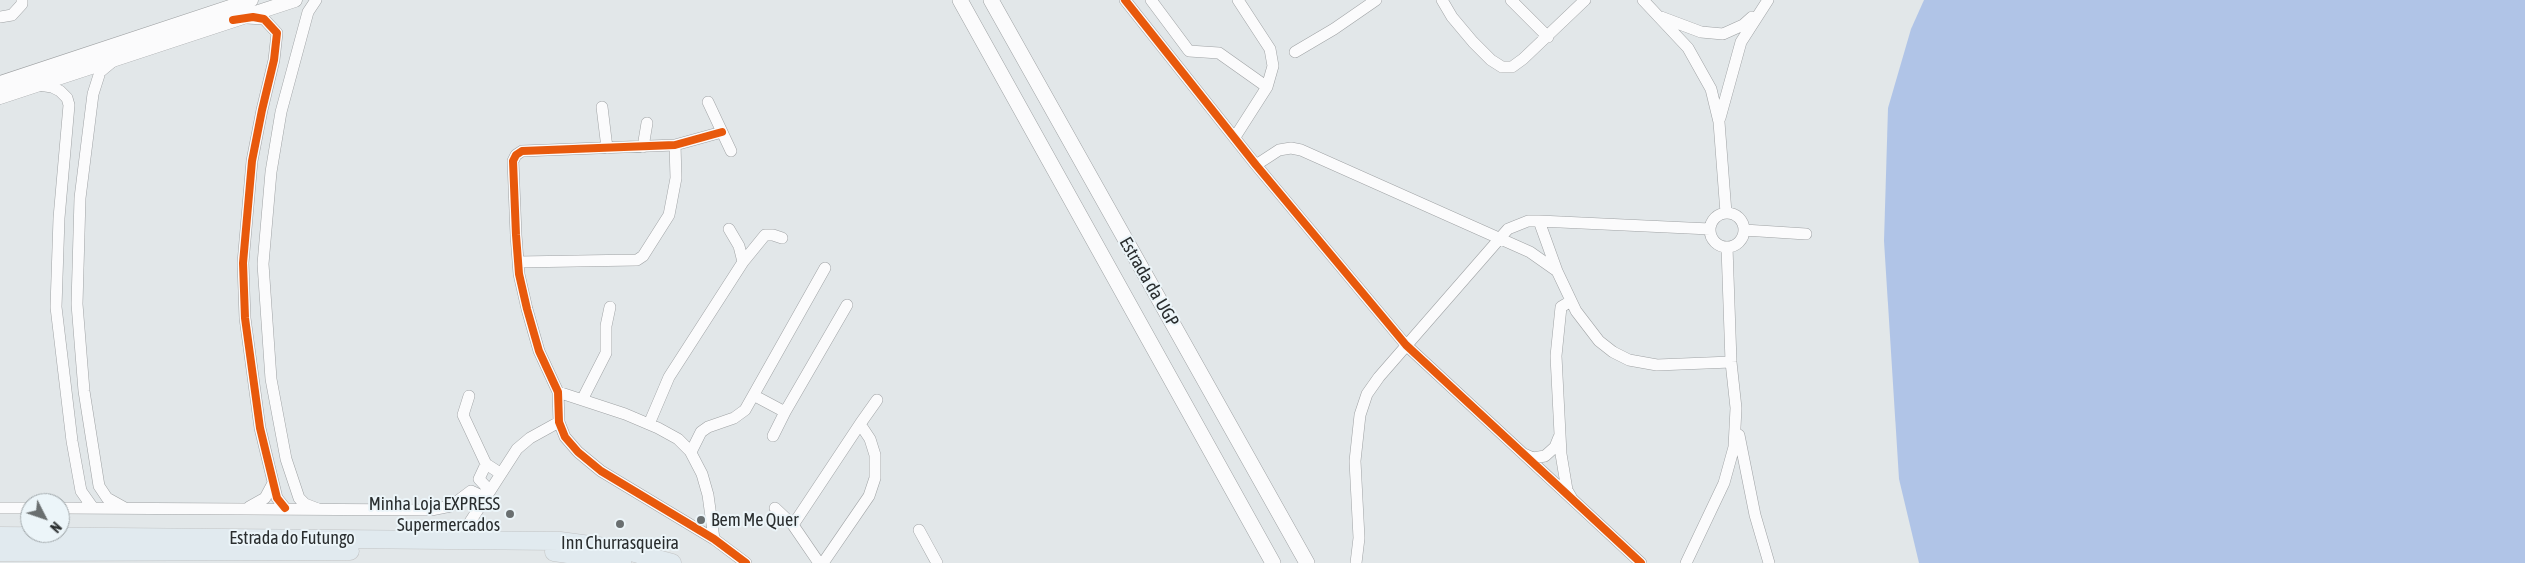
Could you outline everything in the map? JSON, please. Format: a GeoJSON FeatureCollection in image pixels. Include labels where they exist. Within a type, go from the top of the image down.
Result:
{"type":"FeatureCollection","features":[{"type":"Feature","properties":{"kind":"main road"},"geometry":{"type":"LineString","coordinates":[[960,0],[1273,563]]}},
{"type":"Feature","properties":{"kind":"main road","name":"Estrada da UGP"},"geometry":{"type":"LineString","coordinates":[[991,0],[1307,563]]}},
{"type":"Feature","properties":{"kind":"main road","name":"Estrada do Futungo"},"geometry":{"type":"LineString","coordinates":[[0,536],[459,539],[581,543],[641,554],[672,563]]}},
{"type":"Feature","properties":{"kind":"main road","name":"Estrada do Futungo"},"geometry":{"type":"LineString","coordinates":[[0,552],[529,551],[557,552],[628,563]]}},
{"type":"Feature","properties":{"kind":"street"},"geometry":{"type":"LineString","coordinates":[[0,17],[12,15],[22,4],[22,0]]}},
{"type":"Feature","properties":{"kind":"street"},"geometry":{"type":"LineString","coordinates":[[0,83],[251,0]]}},
{"type":"Feature","properties":{"kind":"street"},"geometry":{"type":"LineString","coordinates":[[0,97],[295,0]]}},
{"type":"Feature","properties":{"kind":"street"},"geometry":{"type":"LineString","coordinates":[[316,0],[308,12],[281,112],[270,172],[264,247],[264,283],[271,379],[292,483],[298,498],[305,504],[318,509]]}},
{"type":"Feature","properties":{"kind":"street"},"geometry":{"type":"LineString","coordinates":[[1125,0],[1256,165],[1406,345],[1520,453],[1641,563]]}},
{"type":"Feature","properties":{"kind":"street"},"geometry":{"type":"LineString","coordinates":[[1151,0],[1191,52],[1219,53],[1267,87]]}},
{"type":"Feature","properties":{"kind":"street"},"geometry":{"type":"LineString","coordinates":[[1234,137],[1267,87],[1273,71],[1270,49],[1238,0]]}},
{"type":"Feature","properties":{"kind":"street"},"geometry":{"type":"LineString","coordinates":[[1295,52],[1334,29],[1376,0]]}},
{"type":"Feature","properties":{"kind":"street"},"geometry":{"type":"LineString","coordinates":[[1442,0],[1452,17],[1473,42],[1502,67],[1512,67],[1548,37],[1585,0]]}},
{"type":"Feature","properties":{"kind":"street"},"geometry":{"type":"LineString","coordinates":[[1511,0],[1548,37]]}},
{"type":"Feature","properties":{"kind":"street"},"geometry":{"type":"LineString","coordinates":[[1643,0],[1688,48],[1711,89],[1720,122],[1726,212]]}},
{"type":"Feature","properties":{"kind":"street"},"geometry":{"type":"LineString","coordinates":[[1657,15],[1701,32],[1723,34],[1743,25],[1765,4]]}},
{"type":"Feature","properties":{"kind":"street"},"geometry":{"type":"LineString","coordinates":[[1720,122],[1741,42],[1765,4]]}},
{"type":"Feature","properties":{"kind":"street"},"geometry":{"type":"LineString","coordinates":[[233,20],[253,17],[264,19],[276,33],[274,60],[252,161],[244,245],[244,282],[251,372],[260,428],[277,498],[285,508]]}},
{"type":"Feature","properties":{"kind":"street"},"geometry":{"type":"LineString","coordinates":[[123,57],[100,72],[93,94],[80,198],[77,285],[84,391],[99,486],[107,498],[125,508]]}},
{"type":"Feature","properties":{"kind":"street"},"geometry":{"type":"LineString","coordinates":[[35,86],[52,87],[67,98],[69,105],[59,218],[58,322],[65,396],[81,491],[92,508]]}},
{"type":"Feature","properties":{"kind":"street"},"geometry":{"type":"LineString","coordinates":[[708,102],[731,151]]}},
{"type":"Feature","properties":{"kind":"street"},"geometry":{"type":"LineString","coordinates":[[602,107],[607,148]]}},
{"type":"Feature","properties":{"kind":"street"},"geometry":{"type":"LineString","coordinates":[[643,147],[647,123]]}},
{"type":"Feature","properties":{"kind":"street"},"geometry":{"type":"LineString","coordinates":[[722,132],[675,146],[534,149],[516,154],[513,161],[518,262],[534,334],[558,392],[559,422],[565,437],[578,452],[601,471],[714,539],[746,563]]}},
{"type":"Feature","properties":{"kind":"street"},"geometry":{"type":"LineString","coordinates":[[518,262],[637,260],[643,256],[669,215],[676,178],[675,146]]}},
{"type":"Feature","properties":{"kind":"street"},"geometry":{"type":"LineString","coordinates":[[1256,165],[1279,150],[1291,148],[1301,150],[1500,237],[1530,252],[1557,271]]}},
{"type":"Feature","properties":{"kind":"street"},"geometry":{"type":"LineString","coordinates":[[1726,212],[1737,216],[1741,220],[1744,230],[1741,240],[1728,247],[1717,244],[1711,235],[1710,229],[1717,216],[1726,212]]}},
{"type":"Feature","properties":{"kind":"street"},"geometry":{"type":"LineString","coordinates":[[1356,563],[1359,538],[1355,461],[1360,415],[1367,394],[1406,345],[1508,229],[1518,224],[1539,221],[1710,229]]}},
{"type":"Feature","properties":{"kind":"street"},"geometry":{"type":"LineString","coordinates":[[1539,221],[1557,271],[1571,301],[1599,341],[1613,352],[1629,360],[1657,365],[1731,362]]}},
{"type":"Feature","properties":{"kind":"street"},"geometry":{"type":"LineString","coordinates":[[729,230],[739,246],[743,262]]}},
{"type":"Feature","properties":{"kind":"street"},"geometry":{"type":"LineString","coordinates":[[1744,230],[1806,234]]}},
{"type":"Feature","properties":{"kind":"street"},"geometry":{"type":"LineString","coordinates":[[649,424],[670,377],[743,262],[765,235],[773,234],[782,238]]}},
{"type":"Feature","properties":{"kind":"street"},"geometry":{"type":"LineString","coordinates":[[244,245],[246,252],[255,256],[261,253],[264,247]]}},
{"type":"Feature","properties":{"kind":"street"},"geometry":{"type":"LineString","coordinates":[[1728,247],[1731,362],[1742,454],[1755,515],[1770,563]]}},
{"type":"Feature","properties":{"kind":"street"},"geometry":{"type":"LineString","coordinates":[[691,452],[701,432],[708,427],[734,418],[745,410],[755,396],[825,268]]}},
{"type":"Feature","properties":{"kind":"street"},"geometry":{"type":"LineString","coordinates":[[244,282],[249,274],[256,273],[262,277],[264,283]]}},
{"type":"Feature","properties":{"kind":"street"},"geometry":{"type":"LineString","coordinates":[[57,284],[59,291],[65,294],[72,294],[77,285]]}},
{"type":"Feature","properties":{"kind":"street"},"geometry":{"type":"LineString","coordinates":[[1571,301],[1561,307],[1556,356],[1564,477],[1567,490],[1574,502]]}},
{"type":"Feature","properties":{"kind":"street"},"geometry":{"type":"LineString","coordinates":[[773,436],[846,305]]}},
{"type":"Feature","properties":{"kind":"street"},"geometry":{"type":"LineString","coordinates":[[583,398],[606,353],[606,326],[610,307]]}},
{"type":"Feature","properties":{"kind":"street"},"geometry":{"type":"LineString","coordinates":[[58,322],[60,315],[66,312],[75,315],[78,322]]}},
{"type":"Feature","properties":{"kind":"street"},"geometry":{"type":"LineString","coordinates":[[558,392],[583,398],[649,424],[678,439],[691,452],[702,474],[708,495],[714,539]]}},
{"type":"Feature","properties":{"kind":"street"},"geometry":{"type":"LineString","coordinates":[[469,396],[463,415],[486,464],[500,473]]}},
{"type":"Feature","properties":{"kind":"street"},"geometry":{"type":"LineString","coordinates":[[755,396],[785,412]]}},
{"type":"Feature","properties":{"kind":"street"},"geometry":{"type":"LineString","coordinates":[[793,525],[877,400]]}},
{"type":"Feature","properties":{"kind":"street"},"geometry":{"type":"LineString","coordinates":[[1686,563],[1724,483],[1734,446],[1736,408]]}},
{"type":"Feature","properties":{"kind":"street"},"geometry":{"type":"LineString","coordinates":[[459,539],[517,448],[530,438],[559,422]]}},
{"type":"Feature","properties":{"kind":"street"},"geometry":{"type":"LineString","coordinates":[[776,508],[793,525],[821,563],[869,496],[875,478],[875,455],[870,439],[860,424]]}},
{"type":"Feature","properties":{"kind":"street"},"geometry":{"type":"LineString","coordinates":[[1520,453],[1533,458],[1545,456],[1555,447],[1560,434]]}},
{"type":"Feature","properties":{"kind":"street"},"geometry":{"type":"LineString","coordinates":[[486,464],[479,479],[488,494]]}},
{"type":"Feature","properties":{"kind":"street"},"geometry":{"type":"LineString","coordinates":[[70,499],[77,492],[80,483]]}},
{"type":"Feature","properties":{"kind":"street"},"geometry":{"type":"LineString","coordinates":[[248,507],[265,498],[273,483]]}},
{"type":"Feature","properties":{"kind":"street"},"geometry":{"type":"LineString","coordinates":[[285,508],[292,492],[292,483]]}},
{"type":"Feature","properties":{"kind":"street"},"geometry":{"type":"LineString","coordinates":[[92,508],[99,486]]}},
{"type":"Feature","properties":{"kind":"street"},"geometry":{"type":"LineString","coordinates":[[70,508],[248,507],[431,510],[451,506],[471,490],[488,494]]}},
{"type":"Feature","properties":{"kind":"street"},"geometry":{"type":"LineString","coordinates":[[0,508],[20,508]]}},
{"type":"Feature","properties":{"kind":"street"},"geometry":{"type":"LineString","coordinates":[[919,530],[937,563]]}},
{"type":"Feature","properties":{"kind":"water"},"geometry":{"type":"Polygon","coordinates":[[[1924,0],[2525,0],[2525,563],[1919,563],[1899,479],[1884,241],[1888,108],[1911,29],[1924,0]]]}},
{"type":"Feature","properties":{"kind":"cycle path"},"geometry":{"type":"LineString","coordinates":[[1125,0],[1256,165],[1406,345],[1641,563]]}},
{"type":"Feature","properties":{"kind":"cycle path"},"geometry":{"type":"LineString","coordinates":[[233,20],[253,17],[264,19],[277,33],[274,60],[252,161],[243,263],[245,318],[260,428],[277,498],[285,508]]}},
{"type":"Feature","properties":{"kind":"cycle path"},"geometry":{"type":"LineString","coordinates":[[722,132],[675,145],[522,151],[516,155],[513,161],[516,235],[519,274],[527,309],[539,351],[558,392],[559,422],[565,437],[578,452],[601,471],[714,539],[746,563]]}},
{"type":"Feature","properties":{"kind":"place","name":"Minha Loja EXPRESS Supermercados"},"geometry":{"type":"Point","coordinates":[510,514]}},
{"type":"Feature","properties":{"kind":"place","name":"Bem Me Quer"},"geometry":{"type":"Point","coordinates":[701,520]}},
{"type":"Feature","properties":{"kind":"place","name":"Inn Churrasqueira"},"geometry":{"type":"Point","coordinates":[620,524]}}]}
